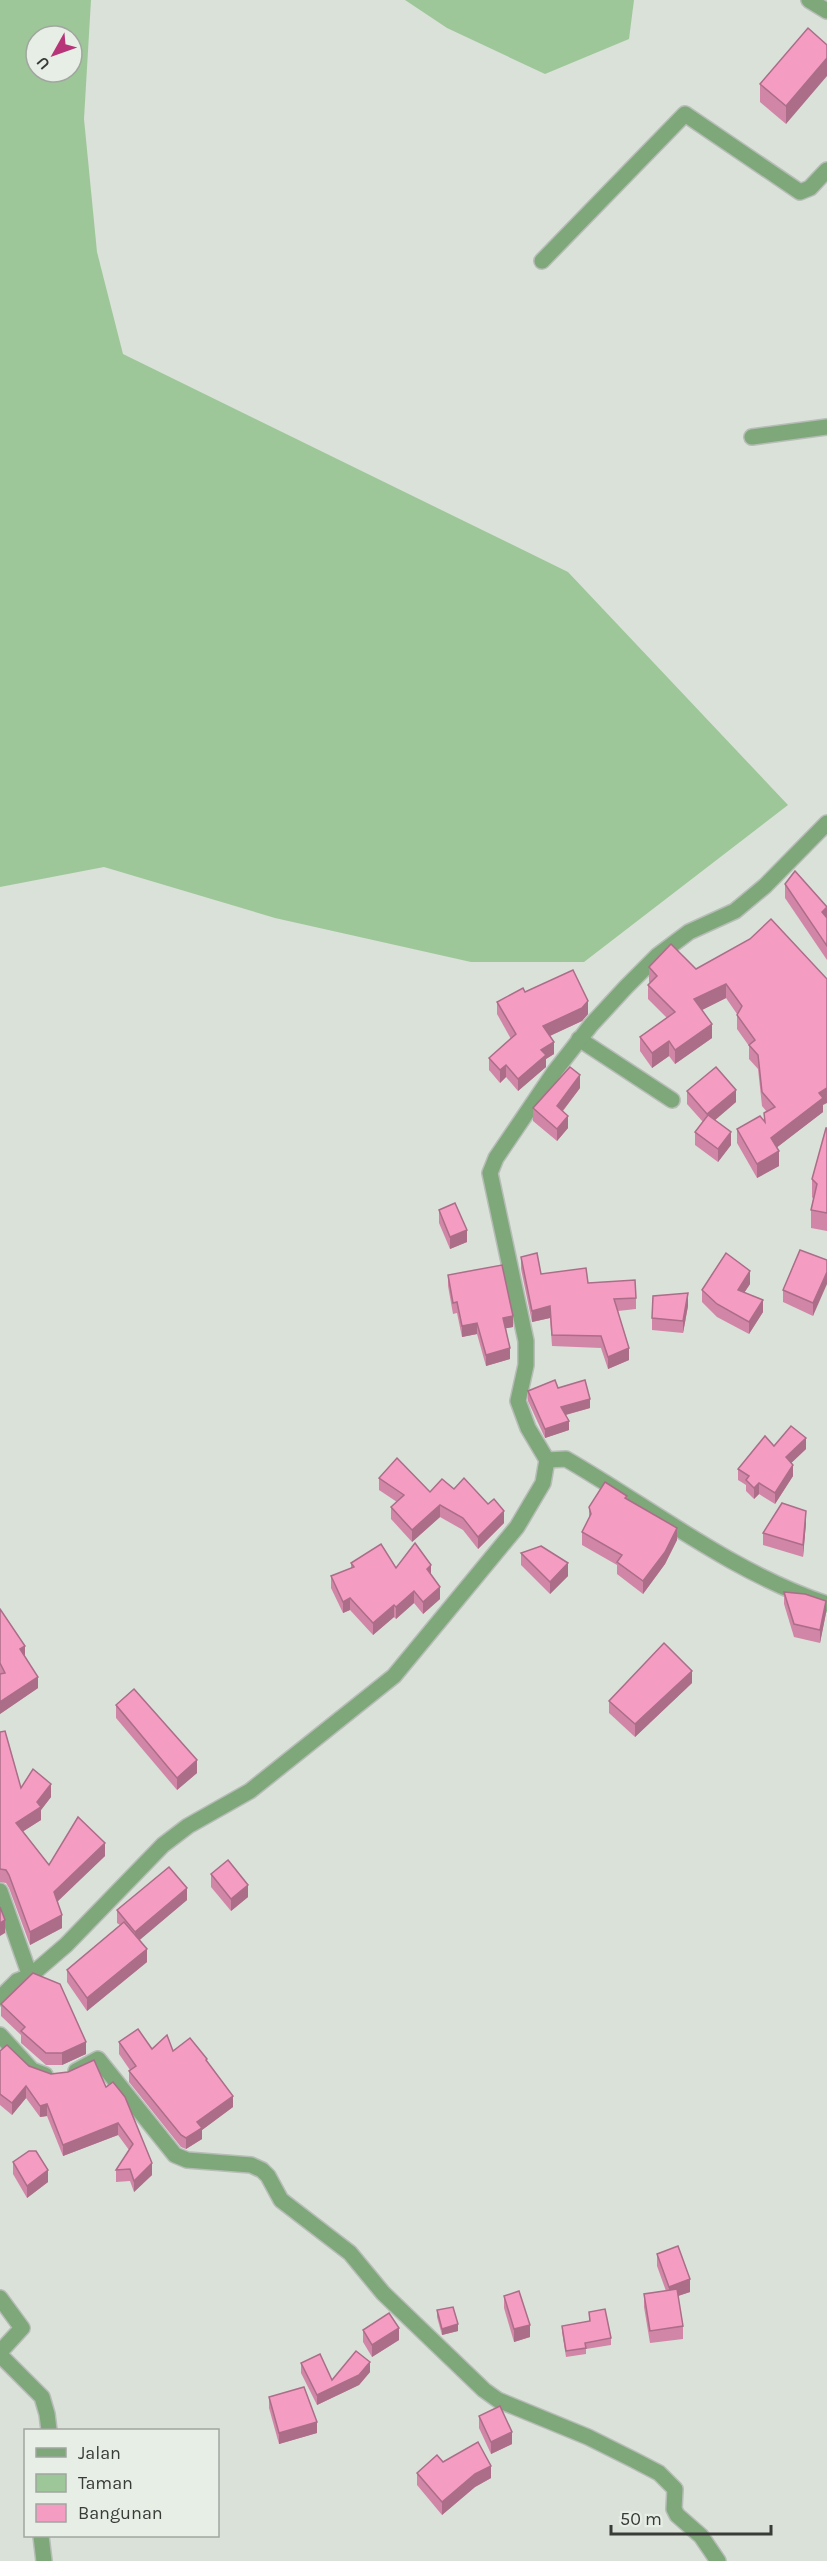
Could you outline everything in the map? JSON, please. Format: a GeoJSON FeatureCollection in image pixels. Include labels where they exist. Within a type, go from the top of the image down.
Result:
{"type":"FeatureCollection","features":[{"type":"Feature","properties":{"kind":"street"},"geometry":{"type":"LineString","coordinates":[[809,0],[827,11]]}},
{"type":"Feature","properties":{"kind":"street"},"geometry":{"type":"LineString","coordinates":[[542,261],[685,114],[800,192],[810,188],[827,170]]}},
{"type":"Feature","properties":{"kind":"street"},"geometry":{"type":"LineString","coordinates":[[752,437],[827,426]]}},
{"type":"Feature","properties":{"kind":"street"},"geometry":{"type":"LineString","coordinates":[[0,1998],[17,1981],[30,1976],[66,1945],[162,1845],[188,1826],[250,1791],[394,1676],[517,1527],[543,1483],[547,1460],[528,1428],[518,1401],[526,1365],[526,1341],[490,1173],[496,1158],[579,1039],[626,987],[657,956],[689,932],[735,911],[765,886],[827,823]]}},
{"type":"Feature","properties":{"kind":"street"},"geometry":{"type":"LineString","coordinates":[[579,1039],[672,1100]]}},
{"type":"Feature","properties":{"kind":"street"},"geometry":{"type":"LineString","coordinates":[[547,1460],[566,1459],[726,1557],[790,1592],[827,1604]]}},
{"type":"Feature","properties":{"kind":"street"},"geometry":{"type":"LineString","coordinates":[[0,1891],[30,1976]]}},
{"type":"Feature","properties":{"kind":"street"},"geometry":{"type":"LineString","coordinates":[[0,2035],[32,2070],[52,2077],[73,2073],[98,2059],[175,2155],[187,2160],[251,2165],[262,2170],[268,2176],[280,2200],[350,2253],[383,2293],[484,2390],[498,2400],[588,2437],[659,2473],[675,2489],[676,2515],[701,2536],[718,2561]]}},
{"type":"Feature","properties":{"kind":"street"},"geometry":{"type":"LineString","coordinates":[[0,2298],[22,2328],[1,2351],[1,2355],[42,2397],[49,2429]]}},
{"type":"Feature","properties":{"kind":"street"},"geometry":{"type":"LineString","coordinates":[[41,2537],[44,2561]]}},
{"type":"Feature","properties":{"kind":"green space"},"geometry":{"type":"Polygon","coordinates":[[[0,0],[91,0],[84,119],[97,252],[123,354],[568,572],[788,805],[584,962],[471,962],[275,918],[104,867],[0,887],[0,0]]]}},
{"type":"Feature","properties":{"kind":"green space"},"geometry":{"type":"Polygon","coordinates":[[[405,0],[634,0],[629,39],[545,74],[447,28],[405,0]]]}},
{"type":"Feature","properties":{"kind":"building"},"geometry":{"type":"Polygon","coordinates":[[[808,28],[827,45],[827,58],[786,106],[760,84],[808,28]]]}},
{"type":"Feature","properties":{"kind":"building"},"geometry":{"type":"Polygon","coordinates":[[[795,871],[827,907],[822,912],[827,918],[827,946],[785,884],[795,871]]]}},
{"type":"Feature","properties":{"kind":"building"},"geometry":{"type":"Polygon","coordinates":[[[771,919],[827,979],[827,1088],[819,1093],[823,1098],[771,1138],[779,1151],[757,1164],[737,1129],[760,1116],[765,1122],[764,1113],[775,1107],[762,1092],[758,1055],[749,1045],[755,1040],[737,1015],[742,1006],[726,984],[694,999],[712,1024],[675,1050],[669,1041],[652,1053],[640,1037],[675,1012],[648,985],[657,976],[649,967],[671,944],[696,969],[750,939],[771,919]]]}},
{"type":"Feature","properties":{"kind":"building"},"geometry":{"type":"Polygon","coordinates":[[[573,970],[588,1001],[582,1008],[543,1026],[554,1042],[541,1050],[546,1055],[518,1079],[506,1065],[500,1070],[489,1058],[516,1034],[497,1002],[523,988],[525,992],[573,970]]]}},
{"type":"Feature","properties":{"kind":"building"},"geometry":{"type":"Polygon","coordinates":[[[570,1067],[580,1075],[557,1106],[568,1116],[557,1129],[533,1108],[570,1067]]]}},
{"type":"Feature","properties":{"kind":"building"},"geometry":{"type":"Polygon","coordinates":[[[716,1067],[736,1090],[707,1114],[687,1091],[716,1067]]]}},
{"type":"Feature","properties":{"kind":"building"},"geometry":{"type":"Polygon","coordinates":[[[708,1115],[731,1132],[718,1149],[695,1132],[708,1115]]]}},
{"type":"Feature","properties":{"kind":"building"},"geometry":{"type":"Polygon","coordinates":[[[826,1128],[827,1213],[811,1210],[817,1184],[812,1179],[826,1128]]]}},
{"type":"Feature","properties":{"kind":"building"},"geometry":{"type":"Polygon","coordinates":[[[455,1203],[467,1230],[450,1237],[439,1210],[455,1203]]]}},
{"type":"Feature","properties":{"kind":"building"},"geometry":{"type":"Polygon","coordinates":[[[800,1250],[827,1260],[827,1272],[813,1303],[783,1290],[800,1250]]]}},
{"type":"Feature","properties":{"kind":"building"},"geometry":{"type":"Polygon","coordinates":[[[537,1253],[541,1274],[586,1268],[588,1283],[635,1280],[636,1298],[614,1299],[629,1348],[608,1357],[601,1336],[552,1335],[550,1306],[532,1311],[521,1257],[537,1253]]]}},
{"type":"Feature","properties":{"kind":"building"},"geometry":{"type":"Polygon","coordinates":[[[726,1253],[750,1271],[738,1290],[763,1300],[749,1322],[717,1304],[702,1290],[726,1253]]]}},
{"type":"Feature","properties":{"kind":"building"},"geometry":{"type":"Polygon","coordinates":[[[502,1265],[513,1316],[503,1318],[510,1348],[486,1355],[477,1323],[462,1326],[457,1302],[453,1303],[448,1275],[502,1265]]]}},
{"type":"Feature","properties":{"kind":"building"},"geometry":{"type":"Polygon","coordinates":[[[688,1293],[683,1321],[652,1318],[653,1296],[688,1293]]]}},
{"type":"Feature","properties":{"kind":"building"},"geometry":{"type":"Polygon","coordinates":[[[555,1380],[558,1388],[585,1380],[590,1399],[561,1407],[569,1421],[545,1429],[528,1391],[555,1380]]]}},
{"type":"Feature","properties":{"kind":"building"},"geometry":{"type":"Polygon","coordinates":[[[791,1426],[806,1438],[786,1457],[793,1465],[775,1493],[759,1483],[754,1488],[746,1480],[749,1476],[738,1469],[765,1436],[774,1446],[791,1426]]]}},
{"type":"Feature","properties":{"kind":"building"},"geometry":{"type":"Polygon","coordinates":[[[397,1458],[430,1492],[442,1479],[454,1489],[464,1478],[488,1504],[494,1499],[504,1511],[478,1537],[463,1518],[440,1505],[412,1530],[391,1507],[404,1495],[379,1478],[397,1458]]]}},
{"type":"Feature","properties":{"kind":"building"},"geometry":{"type":"Polygon","coordinates":[[[605,1482],[627,1496],[625,1498],[677,1528],[665,1552],[643,1581],[617,1562],[622,1555],[582,1532],[591,1514],[589,1507],[605,1482]]]}},
{"type":"Feature","properties":{"kind":"building"},"geometry":{"type":"Polygon","coordinates":[[[782,1503],[806,1511],[803,1545],[763,1533],[782,1503]]]}},
{"type":"Feature","properties":{"kind":"building"},"geometry":{"type":"Polygon","coordinates":[[[415,1543],[431,1565],[427,1569],[440,1587],[423,1602],[414,1591],[373,1623],[350,1598],[343,1602],[331,1576],[354,1567],[351,1563],[381,1544],[396,1568],[415,1543]]]}},
{"type":"Feature","properties":{"kind":"building"},"geometry":{"type":"Polygon","coordinates":[[[541,1546],[568,1563],[550,1582],[521,1553],[541,1546]]]}},
{"type":"Feature","properties":{"kind":"building"},"geometry":{"type":"Polygon","coordinates":[[[784,1592],[805,1594],[826,1601],[820,1630],[794,1624],[784,1592]]]}},
{"type":"Feature","properties":{"kind":"building"},"geometry":{"type":"Polygon","coordinates":[[[0,1609],[25,1646],[20,1649],[38,1677],[0,1702],[0,1674],[5,1673],[0,1663],[0,1609]]]}},
{"type":"Feature","properties":{"kind":"building"},"geometry":{"type":"Polygon","coordinates":[[[664,1643],[692,1671],[635,1724],[609,1701],[664,1643]]]}},
{"type":"Feature","properties":{"kind":"building"},"geometry":{"type":"Polygon","coordinates":[[[134,1689],[197,1760],[177,1778],[116,1705],[134,1689]]]}},
{"type":"Feature","properties":{"kind":"building"},"geometry":{"type":"Polygon","coordinates":[[[5,1731],[21,1788],[33,1769],[51,1784],[37,1802],[41,1807],[16,1823],[49,1865],[78,1817],[105,1843],[54,1892],[62,1915],[30,1932],[9,1875],[6,1870],[0,1869],[0,1732],[5,1731]]]}},
{"type":"Feature","properties":{"kind":"building"},"geometry":{"type":"Polygon","coordinates":[[[228,1860],[248,1885],[231,1899],[211,1874],[228,1860]]]}},
{"type":"Feature","properties":{"kind":"building"},"geometry":{"type":"Polygon","coordinates":[[[169,1867],[187,1888],[135,1932],[117,1910],[169,1867]]]}},
{"type":"Feature","properties":{"kind":"building"},"geometry":{"type":"Polygon","coordinates":[[[0,1907],[5,1920],[0,1923],[0,1907]]]}},
{"type":"Feature","properties":{"kind":"building"},"geometry":{"type":"Polygon","coordinates":[[[124,1922],[147,1949],[87,1998],[67,1970],[124,1922]]]}},
{"type":"Feature","properties":{"kind":"building"},"geometry":{"type":"Polygon","coordinates":[[[33,1973],[60,1984],[86,2042],[62,2053],[46,2053],[21,2031],[25,2027],[1,2004],[33,1973]]]}},
{"type":"Feature","properties":{"kind":"building"},"geometry":{"type":"Polygon","coordinates":[[[138,2029],[152,2049],[167,2035],[173,2051],[190,2038],[233,2096],[197,2122],[202,2128],[186,2138],[181,2135],[129,2071],[136,2066],[119,2042],[138,2029]]]}},
{"type":"Feature","properties":{"kind":"building"},"geometry":{"type":"Polygon","coordinates":[[[7,2045],[29,2066],[51,2074],[68,2072],[94,2060],[106,2087],[113,2082],[125,2097],[152,2163],[134,2181],[130,2169],[116,2170],[133,2144],[118,2123],[63,2145],[47,2104],[40,2106],[26,2086],[12,2103],[0,2094],[0,2051],[7,2045]]]}},
{"type":"Feature","properties":{"kind":"building"},"geometry":{"type":"Polygon","coordinates":[[[29,2151],[36,2151],[48,2170],[27,2186],[13,2162],[29,2151]]]}},
{"type":"Feature","properties":{"kind":"building"},"geometry":{"type":"Polygon","coordinates":[[[678,2246],[690,2279],[669,2287],[657,2254],[678,2246]]]}},
{"type":"Feature","properties":{"kind":"building"},"geometry":{"type":"Polygon","coordinates":[[[677,2289],[683,2326],[650,2331],[644,2294],[677,2289]]]}},
{"type":"Feature","properties":{"kind":"building"},"geometry":{"type":"Polygon","coordinates":[[[519,2291],[530,2325],[514,2329],[504,2296],[519,2291]]]}},
{"type":"Feature","properties":{"kind":"building"},"geometry":{"type":"Polygon","coordinates":[[[453,2307],[458,2324],[442,2329],[437,2310],[453,2307]]]}},
{"type":"Feature","properties":{"kind":"building"},"geometry":{"type":"Polygon","coordinates":[[[605,2309],[611,2338],[585,2343],[586,2348],[566,2351],[562,2326],[590,2321],[589,2312],[605,2309]]]}},
{"type":"Feature","properties":{"kind":"building"},"geometry":{"type":"Polygon","coordinates":[[[389,2313],[399,2328],[372,2345],[363,2330],[389,2313]]]}},
{"type":"Feature","properties":{"kind":"building"},"geometry":{"type":"Polygon","coordinates":[[[356,2351],[370,2362],[359,2375],[317,2395],[301,2363],[320,2354],[332,2380],[356,2351]]]}},
{"type":"Feature","properties":{"kind":"building"},"geometry":{"type":"Polygon","coordinates":[[[304,2387],[317,2422],[279,2433],[269,2397],[304,2387]]]}},
{"type":"Feature","properties":{"kind":"building"},"geometry":{"type":"Polygon","coordinates":[[[500,2406],[512,2432],[491,2442],[479,2416],[500,2406]]]}},
{"type":"Feature","properties":{"kind":"building"},"geometry":{"type":"Polygon","coordinates":[[[478,2442],[491,2466],[475,2474],[442,2502],[417,2473],[437,2455],[443,2462],[478,2442]]]}}]}
